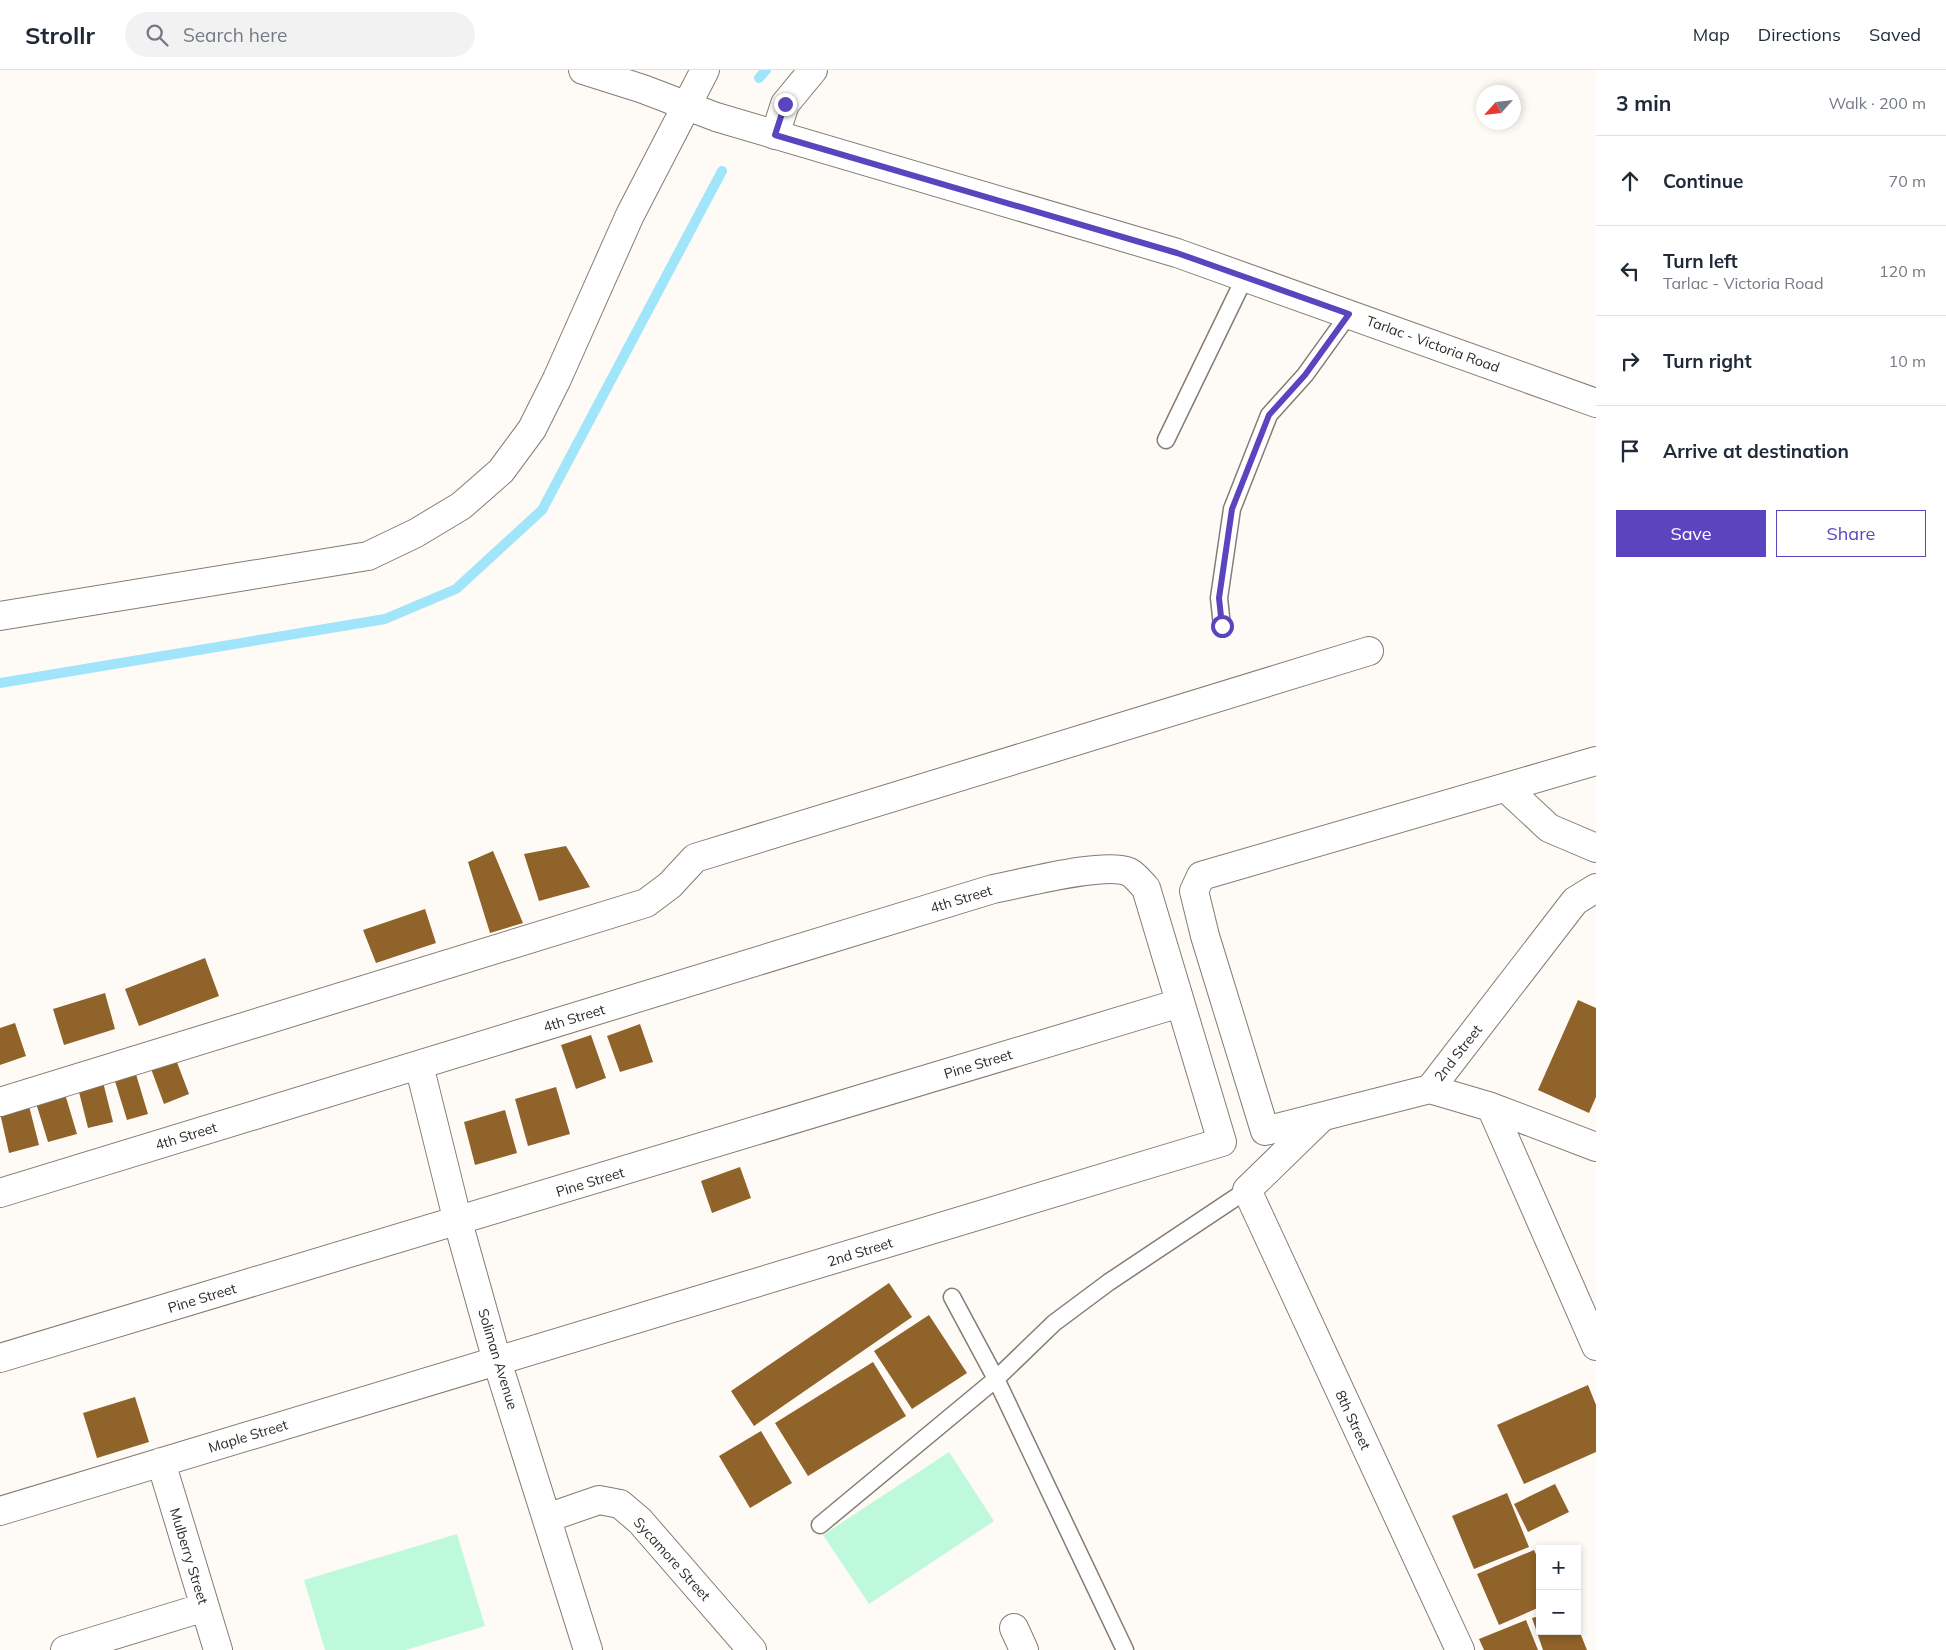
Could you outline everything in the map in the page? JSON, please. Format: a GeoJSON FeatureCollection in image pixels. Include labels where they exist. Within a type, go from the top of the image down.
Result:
{"type":"FeatureCollection","features":[{"type":"Feature","properties":{"kind":"street","name":"Tarlac - Victoria Road"},"geometry":{"type":"LineString","coordinates":[[583,70],[688,105],[716,117],[1177,253],[1596,402]]}},
{"type":"Feature","properties":{"kind":"street"},"geometry":{"type":"LineString","coordinates":[[0,616],[368,556],[416,533],[461,506],[501,471],[532,429],[557,380],[630,215],[705,70]]}},
{"type":"Feature","properties":{"kind":"street"},"geometry":{"type":"LineString","coordinates":[[775,135],[785,104],[813,70]]}},
{"type":"Feature","properties":{"kind":"street"},"geometry":{"type":"LineString","coordinates":[[0,1102],[646,902],[670,886],[695,858],[1368,651]]}},
{"type":"Feature","properties":{"kind":"street"},"geometry":{"type":"LineString","coordinates":[[1506,788],[1596,761]]}},
{"type":"Feature","properties":{"kind":"street"},"geometry":{"type":"LineString","coordinates":[[1506,788],[1549,828],[1596,848]]}},
{"type":"Feature","properties":{"kind":"street","name":"2nd Street"},"geometry":{"type":"LineString","coordinates":[[1506,788],[1201,876],[1194,892],[1205,936],[1265,1131],[1430,1089],[1576,901],[1596,888]]}},
{"type":"Feature","properties":{"kind":"street","name":"4th Street"},"geometry":{"type":"LineString","coordinates":[[0,1193],[993,889],[1091,871],[1114,869],[1130,872],[1146,888],[1180,1003]]}},
{"type":"Feature","properties":{"kind":"street","name":"2nd Street"},"geometry":{"type":"LineString","coordinates":[[497,1361],[1222,1142],[1180,1003]]}},
{"type":"Feature","properties":{"kind":"street","name":"Pine Street"},"geometry":{"type":"LineString","coordinates":[[0,1358],[458,1222],[1180,1003]]}},
{"type":"Feature","properties":{"kind":"street","name":"Soliman Avenue"},"geometry":{"type":"LineString","coordinates":[[419,1065],[458,1222],[497,1361],[547,1518],[579,1645]]}},
{"type":"Feature","properties":{"kind":"street"},"geometry":{"type":"LineString","coordinates":[[1430,1089],[1491,1106],[1596,1147]]}},
{"type":"Feature","properties":{"kind":"street"},"geometry":{"type":"LineString","coordinates":[[1491,1106],[1596,1346]]}},
{"type":"Feature","properties":{"kind":"street"},"geometry":{"type":"LineString","coordinates":[[1247,1190],[1323,1116]]}},
{"type":"Feature","properties":{"kind":"street","name":"8th Street"},"geometry":{"type":"LineString","coordinates":[[1247,1190],[1460,1650]]}},
{"type":"Feature","properties":{"kind":"street","name":"Maple Street"},"geometry":{"type":"LineString","coordinates":[[0,1512],[497,1361]]}},
{"type":"Feature","properties":{"kind":"street","name":"Mulberry Street"},"geometry":{"type":"LineString","coordinates":[[161,1462],[218,1650]]}},
{"type":"Feature","properties":{"kind":"street","name":"Sycamore Street"},"geometry":{"type":"LineString","coordinates":[[547,1518],[599,1500],[620,1504],[640,1521],[752,1650]]}},
{"type":"Feature","properties":{"kind":"street"},"geometry":{"type":"LineString","coordinates":[[65,1650],[205,1607]]}},
{"type":"Feature","properties":{"kind":"lane"},"geometry":{"type":"LineString","coordinates":[[1166,440],[1245,277]]}},
{"type":"Feature","properties":{"kind":"lane"},"geometry":{"type":"LineString","coordinates":[[1222,626],[1220,590],[1232,509],[1269,415],[1305,375],[1349,314]]}},
{"type":"Feature","properties":{"kind":"lane"},"geometry":{"type":"LineString","coordinates":[[820,1525],[996,1378],[1054,1323],[1109,1282],[1247,1190]]}},
{"type":"Feature","properties":{"kind":"lane"},"geometry":{"type":"LineString","coordinates":[[952,1297],[996,1378],[1125,1650]]}},
{"type":"Feature","properties":{"kind":"green space"},"geometry":{"type":"Polygon","coordinates":[[[949,1452],[994,1521],[869,1604],[823,1535],[949,1452]]]}},
{"type":"Feature","properties":{"kind":"green space"},"geometry":{"type":"Polygon","coordinates":[[[457,1534],[485,1626],[406,1650],[325,1650],[304,1580],[457,1534]]]}},
{"type":"Feature","properties":{"kind":"building"},"geometry":{"type":"Polygon","coordinates":[[[566,846],[590,887],[539,901],[524,854],[566,846]]]}},
{"type":"Feature","properties":{"kind":"building"},"geometry":{"type":"Polygon","coordinates":[[[493,851],[523,923],[490,933],[468,862],[493,851]]]}},
{"type":"Feature","properties":{"kind":"building"},"geometry":{"type":"Polygon","coordinates":[[[425,909],[436,943],[376,963],[363,930],[425,909]]]}},
{"type":"Feature","properties":{"kind":"building"},"geometry":{"type":"Polygon","coordinates":[[[205,958],[219,996],[139,1026],[125,989],[205,958]]]}},
{"type":"Feature","properties":{"kind":"building"},"geometry":{"type":"Polygon","coordinates":[[[105,993],[115,1029],[64,1045],[53,1009],[105,993]]]}},
{"type":"Feature","properties":{"kind":"building"},"geometry":{"type":"Polygon","coordinates":[[[1578,1000],[1596,1008],[1596,1097],[1589,1113],[1538,1090],[1578,1000]]]}},
{"type":"Feature","properties":{"kind":"building"},"geometry":{"type":"Polygon","coordinates":[[[15,1023],[26,1056],[0,1065],[0,1028],[15,1023]]]}},
{"type":"Feature","properties":{"kind":"building"},"geometry":{"type":"Polygon","coordinates":[[[640,1024],[653,1062],[620,1072],[607,1036],[640,1024]]]}},
{"type":"Feature","properties":{"kind":"building"},"geometry":{"type":"Polygon","coordinates":[[[591,1035],[606,1078],[576,1089],[561,1045],[591,1035]]]}},
{"type":"Feature","properties":{"kind":"building"},"geometry":{"type":"Polygon","coordinates":[[[175,1057],[189,1094],[164,1104],[150,1066],[175,1057]]]}},
{"type":"Feature","properties":{"kind":"building"},"geometry":{"type":"Polygon","coordinates":[[[135,1071],[148,1114],[127,1120],[114,1078],[135,1071]]]}},
{"type":"Feature","properties":{"kind":"building"},"geometry":{"type":"Polygon","coordinates":[[[103,1082],[113,1122],[88,1128],[78,1088],[103,1082]]]}},
{"type":"Feature","properties":{"kind":"building"},"geometry":{"type":"Polygon","coordinates":[[[556,1087],[570,1134],[528,1146],[515,1099],[556,1087]]]}},
{"type":"Feature","properties":{"kind":"building"},"geometry":{"type":"Polygon","coordinates":[[[65,1094],[77,1134],[48,1142],[36,1103],[65,1094]]]}},
{"type":"Feature","properties":{"kind":"building"},"geometry":{"type":"Polygon","coordinates":[[[29,1106],[39,1145],[9,1153],[0,1113],[29,1106]]]}},
{"type":"Feature","properties":{"kind":"building"},"geometry":{"type":"Polygon","coordinates":[[[505,1110],[517,1153],[475,1165],[464,1122],[505,1110]]]}},
{"type":"Feature","properties":{"kind":"building"},"geometry":{"type":"Polygon","coordinates":[[[740,1167],[751,1198],[712,1213],[701,1181],[740,1167]]]}},
{"type":"Feature","properties":{"kind":"building"},"geometry":{"type":"Polygon","coordinates":[[[889,1283],[912,1317],[754,1426],[731,1391],[889,1283]]]}},
{"type":"Feature","properties":{"kind":"building"},"geometry":{"type":"Polygon","coordinates":[[[929,1315],[967,1373],[912,1409],[874,1351],[929,1315]]]}},
{"type":"Feature","properties":{"kind":"building"},"geometry":{"type":"Polygon","coordinates":[[[873,1362],[906,1416],[808,1476],[775,1423],[873,1362]]]}},
{"type":"Feature","properties":{"kind":"building"},"geometry":{"type":"Polygon","coordinates":[[[1588,1385],[1596,1405],[1596,1452],[1524,1484],[1497,1425],[1588,1385]]]}},
{"type":"Feature","properties":{"kind":"building"},"geometry":{"type":"Polygon","coordinates":[[[135,1397],[149,1442],[97,1458],[83,1413],[135,1397]]]}},
{"type":"Feature","properties":{"kind":"building"},"geometry":{"type":"Polygon","coordinates":[[[761,1431],[792,1483],[750,1508],[719,1456],[761,1431]]]}},
{"type":"Feature","properties":{"kind":"building"},"geometry":{"type":"Polygon","coordinates":[[[1555,1484],[1569,1512],[1528,1532],[1514,1504],[1555,1484]]]}},
{"type":"Feature","properties":{"kind":"building"},"geometry":{"type":"Polygon","coordinates":[[[1507,1493],[1529,1547],[1474,1569],[1452,1516],[1507,1493]]]}},
{"type":"Feature","properties":{"kind":"building"},"geometry":{"type":"Polygon","coordinates":[[[1534,1550],[1536,1554],[1536,1609],[1499,1625],[1477,1574],[1534,1550]]]}},
{"type":"Feature","properties":{"kind":"building"},"geometry":{"type":"Polygon","coordinates":[[[1536,1617],[1536,1630],[1532,1618],[1536,1617]]]}},
{"type":"Feature","properties":{"kind":"building"},"geometry":{"type":"Polygon","coordinates":[[[1526,1620],[1538,1650],[1484,1650],[1479,1639],[1526,1620]]]}},
{"type":"Feature","properties":{"kind":"building"},"geometry":{"type":"Polygon","coordinates":[[[1538,1635],[1581,1635],[1587,1650],[1543,1650],[1538,1635]]]}},
{"type":"Feature","properties":{"kind":"waterway"},"geometry":{"type":"LineString","coordinates":[[759,78],[766,70]]}},
{"type":"Feature","properties":{"kind":"waterway"},"geometry":{"type":"LineString","coordinates":[[0,683],[385,619],[456,589],[542,510],[722,171]]}},
{"type":"Feature","properties":{"kind":"route"},"geometry":{"type":"LineString","coordinates":[[785,104],[775,135],[1177,253],[1349,314],[1305,375],[1269,415],[1232,509],[1219,598],[1222,626]]}}]}
